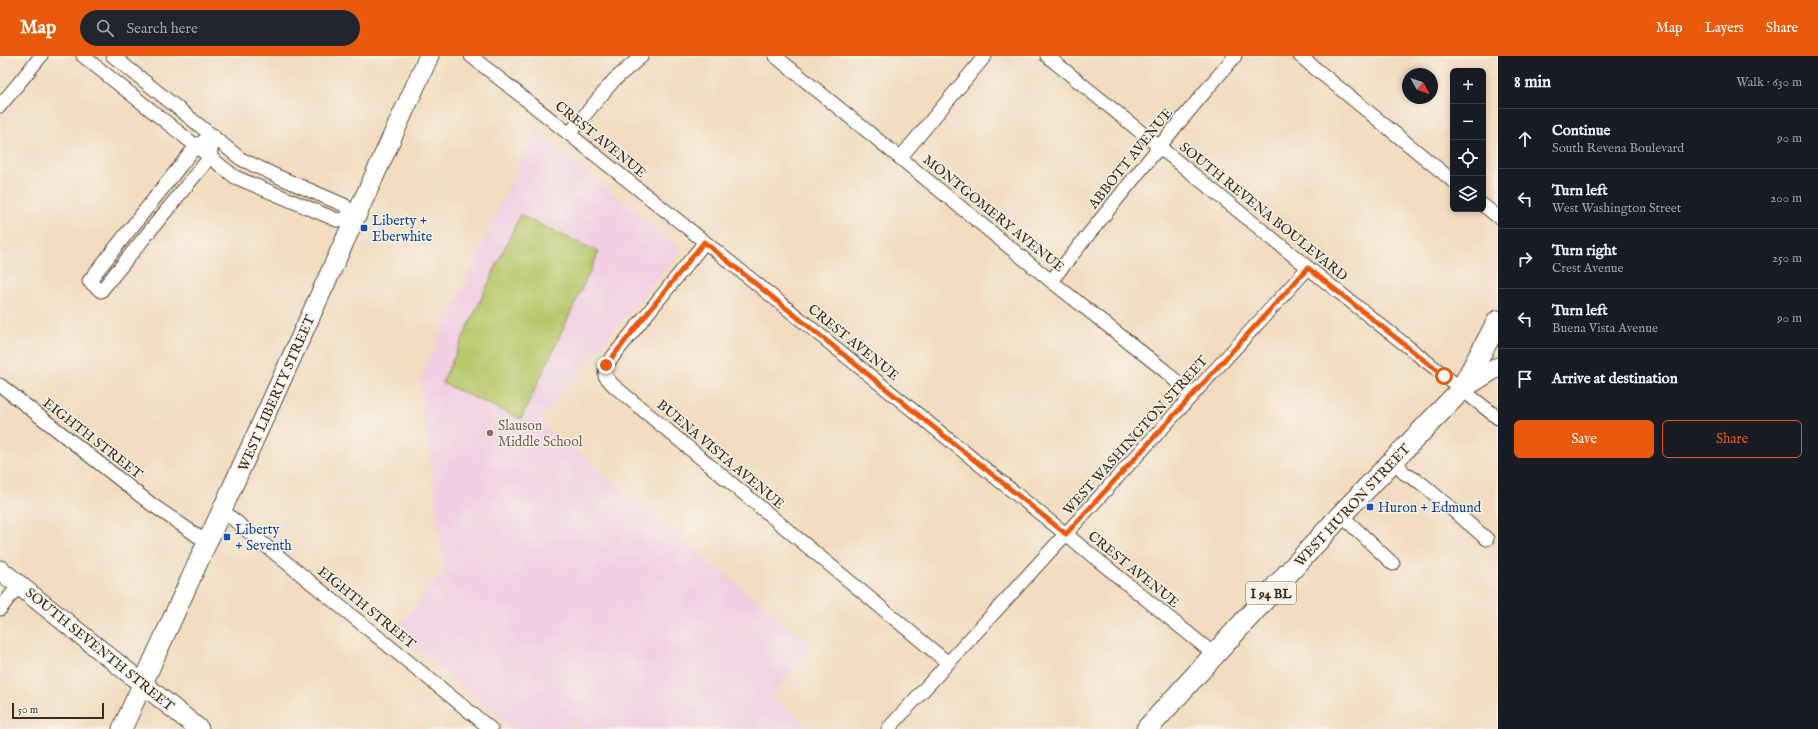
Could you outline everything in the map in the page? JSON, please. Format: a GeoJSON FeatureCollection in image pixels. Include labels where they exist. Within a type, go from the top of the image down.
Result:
{"type":"FeatureCollection","features":[{"type":"Feature","properties":{"kind":"main road","name":"WEST LIBERTY STREET"},"geometry":{"type":"LineString","coordinates":[[122,729],[223,511],[429,56]]}},
{"type":"Feature","properties":{"kind":"main road","name":"I 94 BL"},"geometry":{"type":"LineString","coordinates":[[1461,390],[1498,321]]}},
{"type":"Feature","properties":{"kind":"main road"},"geometry":{"type":"LineString","coordinates":[[1461,390],[1498,366]]}},
{"type":"Feature","properties":{"kind":"main road","name":"WEST HURON STREET"},"geometry":{"type":"LineString","coordinates":[[1147,729],[1342,515],[1461,390]]}},
{"type":"Feature","properties":{"kind":"main road","name":"SOUTH SEVENTH STREET"},"geometry":{"type":"LineString","coordinates":[[0,570],[199,729]]}},
{"type":"Feature","properties":{"kind":"street"},"geometry":{"type":"LineString","coordinates":[[0,106],[41,56]]}},
{"type":"Feature","properties":{"kind":"street"},"geometry":{"type":"LineString","coordinates":[[83,56],[236,177],[337,220],[355,217]]}},
{"type":"Feature","properties":{"kind":"street"},"geometry":{"type":"LineString","coordinates":[[113,56],[241,159],[344,205],[355,217]]}},
{"type":"Feature","properties":{"kind":"street","name":"CREST AVENUE"},"geometry":{"type":"LineString","coordinates":[[471,56],[704,242],[1215,656]]}},
{"type":"Feature","properties":{"kind":"street"},"geometry":{"type":"LineString","coordinates":[[569,134],[614,80],[642,56]]}},
{"type":"Feature","properties":{"kind":"street","name":"MONTGOMERY AVENUE"},"geometry":{"type":"LineString","coordinates":[[775,56],[1051,281],[1164,370],[1192,396]]}},
{"type":"Feature","properties":{"kind":"street"},"geometry":{"type":"LineString","coordinates":[[900,158],[985,56]]}},
{"type":"Feature","properties":{"kind":"street","name":"SOUTH REVENA BOULEVARD"},"geometry":{"type":"LineString","coordinates":[[1047,56],[1308,268],[1498,418]]}},
{"type":"Feature","properties":{"kind":"street","name":"ABBOTT AVENUE"},"geometry":{"type":"LineString","coordinates":[[1051,281],[1235,56]]}},
{"type":"Feature","properties":{"kind":"street"},"geometry":{"type":"LineString","coordinates":[[1300,56],[1450,179]]}},
{"type":"Feature","properties":{"kind":"street"},"geometry":{"type":"LineString","coordinates":[[213,135],[210,157],[101,291],[89,280],[196,146],[213,135]]}},
{"type":"Feature","properties":{"kind":"street"},"geometry":{"type":"LineString","coordinates":[[1486,207],[1498,217]]}},
{"type":"Feature","properties":{"kind":"street","name":"BUENA VISTA AVENUE"},"geometry":{"type":"LineString","coordinates":[[704,242],[606,365],[605,376],[614,386],[948,663]]}},
{"type":"Feature","properties":{"kind":"street","name":"WEST WASHINGTON STREET"},"geometry":{"type":"LineString","coordinates":[[888,729],[1308,268]]}},
{"type":"Feature","properties":{"kind":"street","name":"EIGHTH STREET"},"geometry":{"type":"LineString","coordinates":[[0,385],[140,496],[208,543]]}},
{"type":"Feature","properties":{"kind":"street"},"geometry":{"type":"LineString","coordinates":[[1395,459],[1404,473],[1421,483],[1487,539]]}},
{"type":"Feature","properties":{"kind":"street","name":"EIGHTH STREET"},"geometry":{"type":"LineString","coordinates":[[223,511],[491,729]]}},
{"type":"Feature","properties":{"kind":"street"},"geometry":{"type":"LineString","coordinates":[[1342,515],[1393,564]]}},
{"type":"Feature","properties":{"kind":"street"},"geometry":{"type":"LineString","coordinates":[[0,609],[19,585]]}},
{"type":"Feature","properties":{"kind":"shaded area","name":"Slauson Middle School"},"geometry":{"type":"Polygon","coordinates":[[[535,129],[681,249],[539,421],[813,646],[771,696],[811,729],[581,729],[573,723],[568,729],[514,729],[394,631],[444,570],[419,381],[535,129]]]}},
{"type":"Feature","properties":{"kind":"green space"},"geometry":{"type":"Polygon","coordinates":[[[520,215],[599,252],[521,419],[442,383],[520,215]]]}},
{"type":"Feature","properties":{"kind":"place","name":"Liberty + Eberwhite"},"geometry":{"type":"Point","coordinates":[364,228]}},
{"type":"Feature","properties":{"kind":"place","name":"Slauson Middle School"},"geometry":{"type":"Point","coordinates":[490,433]}},
{"type":"Feature","properties":{"kind":"place","name":"Huron + Edmund"},"geometry":{"type":"Point","coordinates":[1370,507]}},
{"type":"Feature","properties":{"kind":"place","name":"Liberty + Seventh"},"geometry":{"type":"Point","coordinates":[227,537]}},
{"type":"Feature","properties":{"kind":"route"},"geometry":{"type":"LineString","coordinates":[[606,365],[704,242],[1066,534],[1308,268],[1444,376]]}}]}
